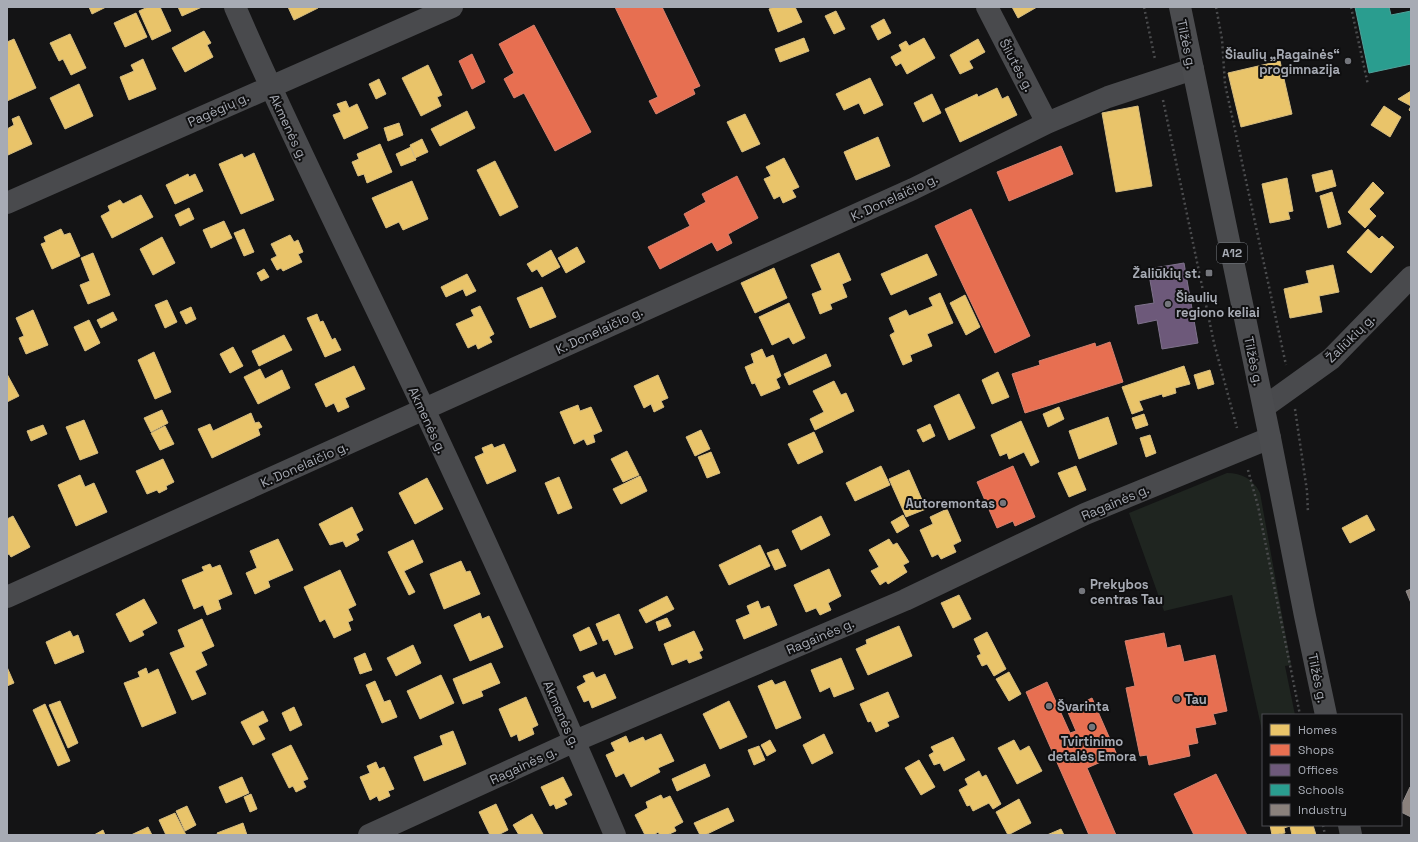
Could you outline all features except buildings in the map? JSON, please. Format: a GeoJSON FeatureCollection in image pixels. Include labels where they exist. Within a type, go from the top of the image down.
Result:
{"type":"FeatureCollection","features":[{"type":"Feature","properties":{"kind":"highway","name":"Tilžės g."},"geometry":{"type":"LineString","coordinates":[[1180,7],[1264,407],[1326,714]]}},
{"type":"Feature","properties":{"kind":"street","name":"Akmenės g."},"geometry":{"type":"LineString","coordinates":[[235,7],[270,86],[424,410],[575,741],[615,835]]}},
{"type":"Feature","properties":{"kind":"street","name":"Pagėgių g."},"geometry":{"type":"LineString","coordinates":[[7,203],[452,7]]}},
{"type":"Feature","properties":{"kind":"street","name":"Šilutės g."},"geometry":{"type":"LineString","coordinates":[[987,7],[1047,123]]}},
{"type":"Feature","properties":{"kind":"street","name":"K. Donelaičio g."},"geometry":{"type":"LineString","coordinates":[[7,597],[913,189],[1047,123],[1108,97],[1193,69]]}},
{"type":"Feature","properties":{"kind":"street","name":"Žaliūkių g."},"geometry":{"type":"LineString","coordinates":[[1264,407],[1331,359],[1411,276]]}},
{"type":"Feature","properties":{"kind":"street","name":"Ragainės g."},"geometry":{"type":"LineString","coordinates":[[369,835],[575,741],[905,600],[1086,514],[1270,438]]}},
{"type":"Feature","properties":{"kind":"path"},"geometry":{"type":"LineString","coordinates":[[1144,7],[1214,343],[1258,506],[1300,714]]}},
{"type":"Feature","properties":{"kind":"path"},"geometry":{"type":"LineString","coordinates":[[1216,7],[1222,39],[1225,84],[1298,426],[1307,491],[1308,514]]}},
{"type":"Feature","properties":{"kind":"path"},"geometry":{"type":"LineString","coordinates":[[1351,7],[1368,86]]}},
{"type":"Feature","properties":{"kind":"shaded area"},"geometry":{"type":"Polygon","coordinates":[[[1227,473],[1238,474],[1254,484],[1260,493],[1291,665],[1285,666],[1295,714],[1262,714],[1262,730],[1232,595],[1164,611],[1129,513],[1227,473]]]}},
{"type":"Feature","properties":{"kind":"place","name":"Šiaulių „Ragainės“ progimnazija"},"geometry":{"type":"Point","coordinates":[1348,61]}},
{"type":"Feature","properties":{"kind":"place","name":"Žaliūkių st."},"geometry":{"type":"Point","coordinates":[1209,273]}},
{"type":"Feature","properties":{"kind":"place","name":"Šiaulių regiono keliai"},"geometry":{"type":"Point","coordinates":[1168,304]}},
{"type":"Feature","properties":{"kind":"place","name":"Autoremontas"},"geometry":{"type":"Point","coordinates":[1003,503]}},
{"type":"Feature","properties":{"kind":"place","name":"Prekybos centras Tau"},"geometry":{"type":"Point","coordinates":[1082,591]}},
{"type":"Feature","properties":{"kind":"place","name":"Tau"},"geometry":{"type":"Point","coordinates":[1177,699]}},
{"type":"Feature","properties":{"kind":"place","name":"Švarinta"},"geometry":{"type":"Point","coordinates":[1049,706]}},
{"type":"Feature","properties":{"kind":"place","name":"Tvirtinimo detalės Emora"},"geometry":{"type":"Point","coordinates":[1092,727]}}]}
